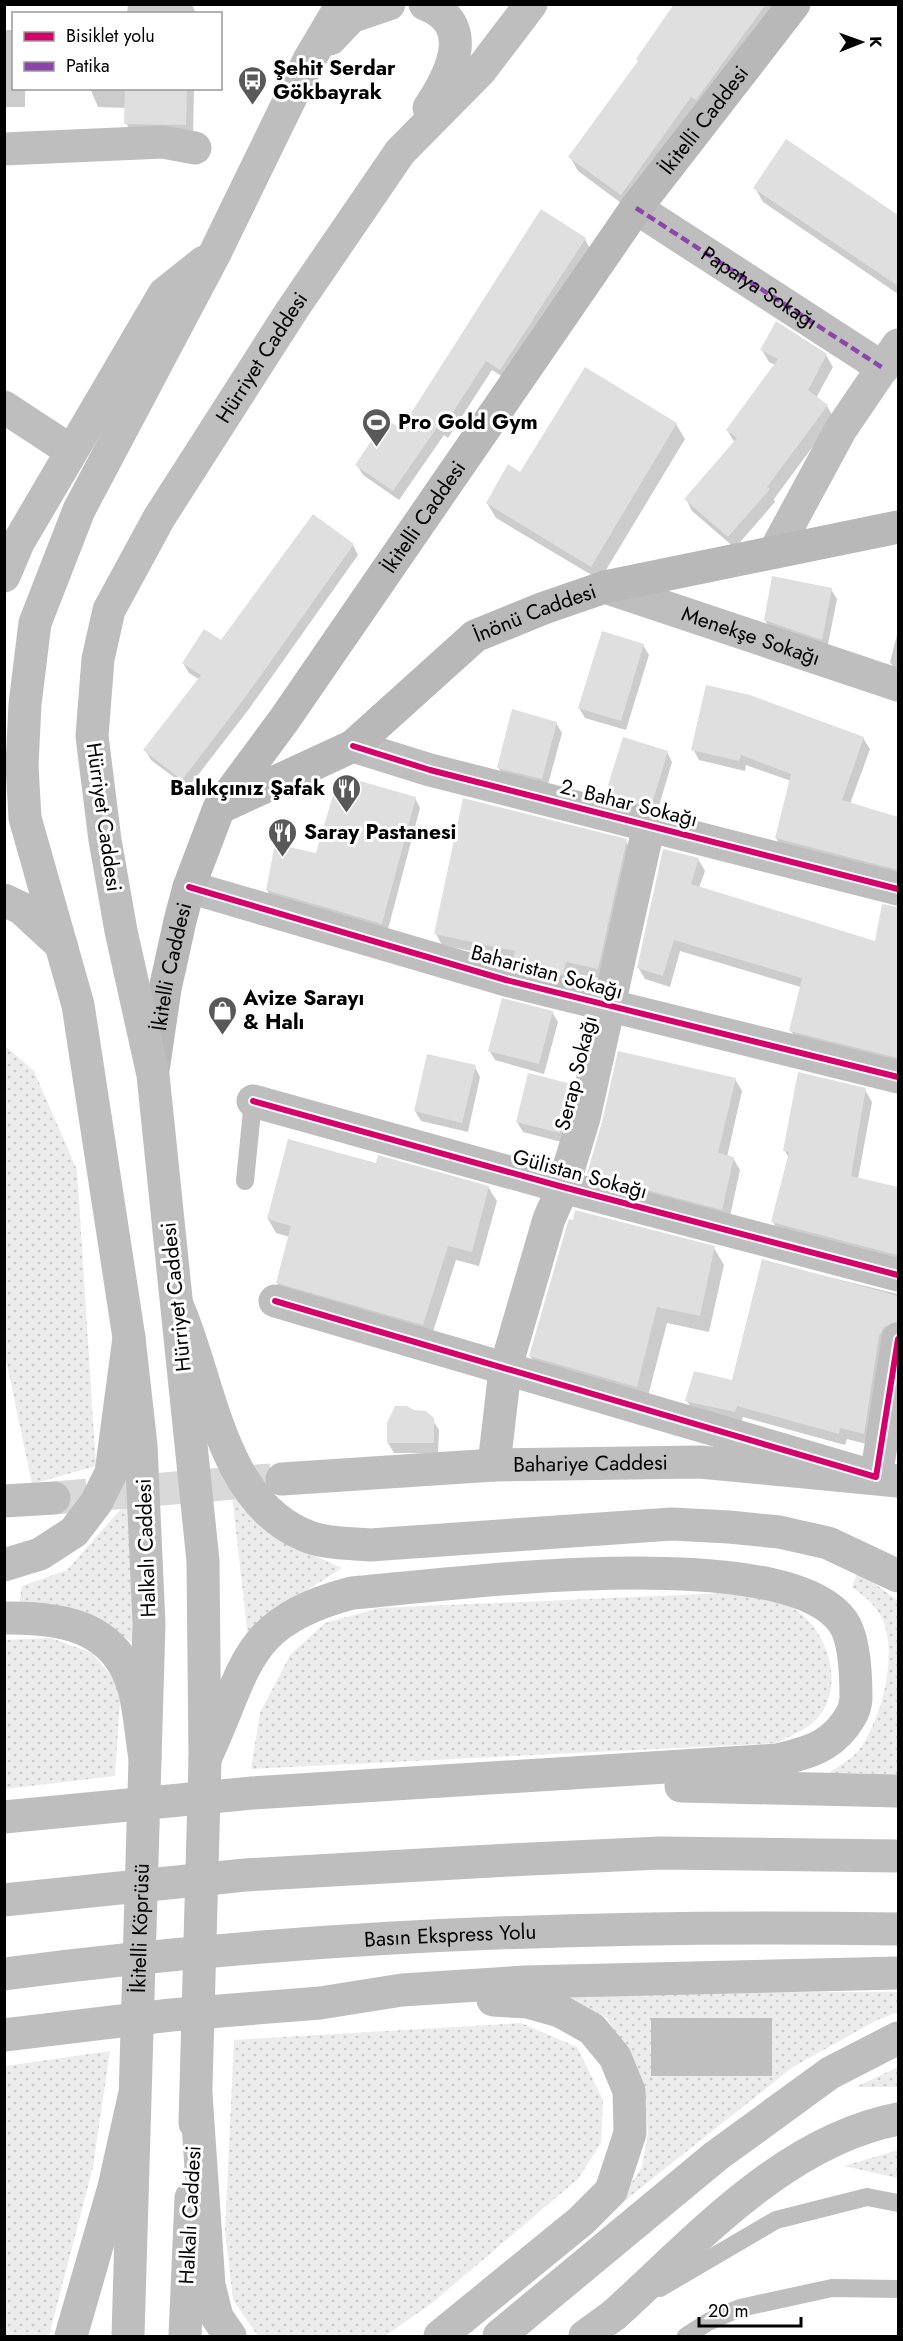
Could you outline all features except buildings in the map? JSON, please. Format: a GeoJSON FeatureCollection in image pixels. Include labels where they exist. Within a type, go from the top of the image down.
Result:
{"type":"FeatureCollection","features":[{"type":"Feature","properties":{"kind":"main road"},"geometry":{"type":"LineString","coordinates":[[309,60],[322,4]]}},
{"type":"Feature","properties":{"kind":"main road"},"geometry":{"type":"LineString","coordinates":[[4,1565],[40,1554],[74,1532],[96,1503],[111,1473],[129,1338],[78,1005],[25,818],[22,766],[25,704],[35,623],[79,510],[215,253],[309,60],[342,4]]}},
{"type":"Feature","properties":{"kind":"main road"},"geometry":{"type":"LineString","coordinates":[[309,60],[351,17],[389,4]]}},
{"type":"Feature","properties":{"kind":"main road"},"geometry":{"type":"LineString","coordinates":[[400,152],[446,82],[457,44],[452,24],[441,10],[425,4]]}},
{"type":"Feature","properties":{"kind":"main road","name":"Hürriyet Caddesi"},"geometry":{"type":"LineString","coordinates":[[205,1759],[203,1561],[153,1075],[121,931],[105,840],[92,736],[98,659],[109,610],[159,518],[234,400],[400,152],[480,71],[531,4]]}},
{"type":"Feature","properties":{"kind":"main road","name":"İkitelli Caddesi"},"geometry":{"type":"LineString","coordinates":[[153,1075],[165,989],[189,887],[219,808],[284,720],[636,208],[794,4]]}},
{"type":"Feature","properties":{"kind":"main road"},"geometry":{"type":"LineString","coordinates":[[4,149],[163,142],[195,148]]}},
{"type":"Feature","properties":{"kind":"main road","name":"Papatya Sokağı"},"geometry":{"type":"LineString","coordinates":[[636,208],[891,357]]}},
{"type":"Feature","properties":{"kind":"main road"},"geometry":{"type":"LineString","coordinates":[[4,576],[18,543],[164,294],[215,253]]}},
{"type":"Feature","properties":{"kind":"main road"},"geometry":{"type":"LineString","coordinates":[[775,551],[841,429],[891,357]]}},
{"type":"Feature","properties":{"kind":"main road"},"geometry":{"type":"LineString","coordinates":[[4,407],[71,452]]}},
{"type":"Feature","properties":{"kind":"main road","name":"İnönü Caddesi"},"geometry":{"type":"LineString","coordinates":[[219,808],[353,746],[475,636],[544,608],[605,587],[898,527]]}},
{"type":"Feature","properties":{"kind":"main road","name":"Menekşe Sokağı"},"geometry":{"type":"LineString","coordinates":[[605,587],[898,685]]}},
{"type":"Feature","properties":{"kind":"main road","name":"2. Bahar Sokağı"},"geometry":{"type":"LineString","coordinates":[[353,746],[430,770],[898,889]]}},
{"type":"Feature","properties":{"kind":"main road","name":"Serap Sokağı"},"geometry":{"type":"LineString","coordinates":[[494,1466],[505,1370],[549,1219],[563,1187],[584,1118],[649,825]]}},
{"type":"Feature","properties":{"kind":"main road","name":"Baharistan Sokağı"},"geometry":{"type":"LineString","coordinates":[[189,887],[506,980],[898,1077]]}},
{"type":"Feature","properties":{"kind":"main road"},"geometry":{"type":"LineString","coordinates":[[4,900],[21,908],[61,945]]}},
{"type":"Feature","properties":{"kind":"main road","name":"Gülistan Sokağı"},"geometry":{"type":"LineString","coordinates":[[253,1101],[563,1187],[898,1275]]}},
{"type":"Feature","properties":{"kind":"main road"},"geometry":{"type":"LineString","coordinates":[[275,1301],[505,1370],[887,1479],[898,1338]]}},
{"type":"Feature","properties":{"kind":"main road"},"geometry":{"type":"LineString","coordinates":[[177,1307],[194,1349],[222,1441],[243,1482],[282,1523],[303,1534],[325,1542],[370,1545],[672,1524],[729,1527],[779,1532],[828,1543],[898,1576]]}},
{"type":"Feature","properties":{"kind":"main road","name":"Halkalı Caddesi"},"geometry":{"type":"LineString","coordinates":[[129,1338],[141,1446],[147,1536],[149,1624],[145,1758]]}},
{"type":"Feature","properties":{"kind":"main road","name":"Bahariye Caddesi"},"geometry":{"type":"LineString","coordinates":[[282,1479],[494,1466],[700,1462],[887,1479]]}},
{"type":"Feature","properties":{"kind":"main road"},"geometry":{"type":"LineString","coordinates":[[4,1501],[54,1498]]}},
{"type":"Feature","properties":{"kind":"main road"},"geometry":{"type":"LineString","coordinates":[[4,1817],[252,1793],[572,1775],[778,1760],[815,1750],[834,1738],[855,1710],[853,1656],[844,1623],[814,1598],[789,1588],[762,1582],[650,1572],[352,1593],[316,1602],[268,1632],[238,1678],[223,1722],[205,1759],[196,2094],[209,2285],[217,2317],[230,2337]]}},
{"type":"Feature","properties":{"kind":"main road"},"geometry":{"type":"LineString","coordinates":[[4,1618],[57,1620],[85,1628],[113,1649],[126,1667],[134,1690],[145,1758]]}},
{"type":"Feature","properties":{"kind":"main road","name":"İkitelli Köprüsü"},"geometry":{"type":"LineString","coordinates":[[134,2097],[145,1758]]}},
{"type":"Feature","properties":{"kind":"main road"},"geometry":{"type":"LineString","coordinates":[[572,1775],[612,1784],[898,1791]]}},
{"type":"Feature","properties":{"kind":"main road"},"geometry":{"type":"LineString","coordinates":[[4,1900],[245,1875],[509,1860],[660,1854],[898,1856]]}},
{"type":"Feature","properties":{"kind":"main road","name":"Basın Ekspress Yolu"},"geometry":{"type":"LineString","coordinates":[[4,1974],[105,1960],[265,1946],[594,1929],[898,1929]]}},
{"type":"Feature","properties":{"kind":"main road"},"geometry":{"type":"LineString","coordinates":[[8,2034],[320,2002],[402,1990],[525,1982],[898,1973]]}},
{"type":"Feature","properties":{"kind":"main road"},"geometry":{"type":"LineString","coordinates":[[320,2002],[490,2000],[528,2002],[560,2011],[591,2029],[615,2057],[629,2091],[630,2133],[611,2191],[581,2221],[440,2337]]}},
{"type":"Feature","properties":{"kind":"main road"},"geometry":{"type":"LineString","coordinates":[[499,2337],[716,2156],[830,2073],[898,2038]]}},
{"type":"Feature","properties":{"kind":"main road","name":"Halkalı Caddesi"},"geometry":{"type":"LineString","coordinates":[[185,2337],[196,2094]]}},
{"type":"Feature","properties":{"kind":"main road"},"geometry":{"type":"LineString","coordinates":[[128,2337],[134,2097]]}},
{"type":"Feature","properties":{"kind":"main road"},"geometry":{"type":"LineString","coordinates":[[71,2337],[114,2187],[134,2097]]}},
{"type":"Feature","properties":{"kind":"main road"},"geometry":{"type":"LineString","coordinates":[[585,2337],[614,2315],[725,2214],[794,2160],[874,2123],[898,2119]]}},
{"type":"Feature","properties":{"kind":"main road"},"geometry":{"type":"LineString","coordinates":[[106,2337],[129,2235]]}},
{"type":"Feature","properties":{"kind":"main road"},"geometry":{"type":"LineString","coordinates":[[514,2337],[558,2289]]}},
{"type":"Feature","properties":{"kind":"lane"},"geometry":{"type":"LineString","coordinates":[[245,1181],[253,1101]]}},
{"type":"Feature","properties":{"kind":"lane"},"geometry":{"type":"LineString","coordinates":[[614,2315],[776,2220],[867,2198],[898,2203]]}},
{"type":"Feature","properties":{"kind":"lane"},"geometry":{"type":"LineString","coordinates":[[686,2337],[708,2322],[752,2306],[832,2288],[898,2289]]}},
{"type":"Feature","properties":{"kind":"shaded area"},"geometry":{"type":"Polygon","coordinates":[[[4,1045],[34,1071],[77,1170],[96,1466],[32,1484],[5,1355],[4,1045]]]}},
{"type":"Feature","properties":{"kind":"shaded area"},"geometry":{"type":"Polygon","coordinates":[[[231,1487],[298,1548],[342,1568],[290,1601],[248,1637],[231,1487]]]}},
{"type":"Feature","properties":{"kind":"shaded area"},"geometry":{"type":"Polygon","coordinates":[[[128,1501],[133,1642],[83,1616],[19,1605],[22,1586],[67,1570],[128,1501]]]}},
{"type":"Feature","properties":{"kind":"shaded area"},"geometry":{"type":"Polygon","coordinates":[[[858,1571],[898,1601],[898,1774],[829,1773],[859,1750],[875,1721],[886,1683],[888,1645],[885,1628],[873,1605],[852,1587],[858,1571]]]}},
{"type":"Feature","properties":{"kind":"shaded area"},"geometry":{"type":"Polygon","coordinates":[[[725,1593],[778,1601],[799,1612],[811,1624],[828,1655],[831,1688],[826,1704],[813,1723],[777,1743],[251,1769],[260,1713],[290,1655],[325,1623],[379,1608],[725,1593]]]}},
{"type":"Feature","properties":{"kind":"shaded area"},"geometry":{"type":"Polygon","coordinates":[[[51,1638],[92,1653],[121,1688],[115,1776],[5,1789],[4,1640],[51,1638]]]}},
{"type":"Feature","properties":{"kind":"shaded area"},"geometry":{"type":"Polygon","coordinates":[[[560,1992],[898,1992],[898,2012],[877,2020],[793,2067],[613,2210],[642,2167],[648,2133],[643,2081],[607,2018],[560,1992]]]}},
{"type":"Feature","properties":{"kind":"shaded area"},"geometry":{"type":"Polygon","coordinates":[[[651,2018],[772,2018],[772,2076],[651,2076],[651,2018]]]}},
{"type":"Feature","properties":{"kind":"shaded area"},"geometry":{"type":"Polygon","coordinates":[[[521,2023],[577,2047],[603,2100],[601,2143],[578,2179],[432,2303],[385,2336],[258,2336],[233,2300],[225,2231],[234,2040],[521,2023]]]}},
{"type":"Feature","properties":{"kind":"shaded area"},"geometry":{"type":"Polygon","coordinates":[[[110,2051],[93,2167],[49,2336],[5,2336],[5,2066],[110,2051]]]}},
{"type":"Feature","properties":{"kind":"shaded area"},"geometry":{"type":"Polygon","coordinates":[[[898,2067],[898,2087],[856,2087],[898,2067]]]}},
{"type":"Feature","properties":{"kind":"shaded area"},"geometry":{"type":"Polygon","coordinates":[[[898,2150],[898,2178],[844,2166],[898,2150]]]}},
{"type":"Feature","properties":{"kind":"tunnel"},"geometry":{"type":"LineString","coordinates":[[54,1498],[271,1480]]}},
{"type":"Feature","properties":{"kind":"marked path"},"geometry":{"type":"LineString","coordinates":[[636,208],[883,368]]}},
{"type":"Feature","properties":{"kind":"cycle path"},"geometry":{"type":"LineString","coordinates":[[353,746],[430,770],[898,889]]}},
{"type":"Feature","properties":{"kind":"cycle path"},"geometry":{"type":"LineString","coordinates":[[189,887],[506,980],[898,1077]]}},
{"type":"Feature","properties":{"kind":"cycle path"},"geometry":{"type":"LineString","coordinates":[[253,1101],[563,1187],[898,1275]]}},
{"type":"Feature","properties":{"kind":"cycle path"},"geometry":{"type":"LineString","coordinates":[[275,1301],[876,1477],[898,1339]]}},
{"type":"Feature","properties":{"kind":"place","name":"Şehit Serdar Gökbayrak"},"geometry":{"type":"Point","coordinates":[252,106]}},
{"type":"Feature","properties":{"kind":"place","name":"Pro Gold Gym"},"geometry":{"type":"Point","coordinates":[377,448]}},
{"type":"Feature","properties":{"kind":"place","name":"Balıkçınız Şafak"},"geometry":{"type":"Point","coordinates":[346,814]}},
{"type":"Feature","properties":{"kind":"place","name":"Saray Pastanesi"},"geometry":{"type":"Point","coordinates":[283,858]}},
{"type":"Feature","properties":{"kind":"place","name":"Avize Sarayı & Halı"},"geometry":{"type":"Point","coordinates":[222,1036]}}]}
